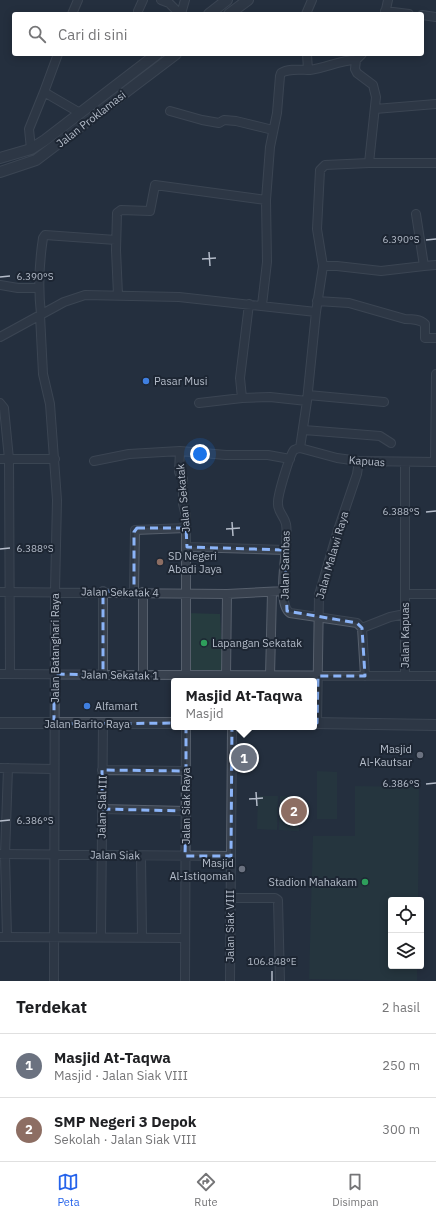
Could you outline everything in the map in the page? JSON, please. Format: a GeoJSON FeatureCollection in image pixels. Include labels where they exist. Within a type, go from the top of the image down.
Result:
{"type":"FeatureCollection","features":[{"type":"Feature","properties":{"kind":"street"},"geometry":{"type":"LineString","coordinates":[[73,12],[78,0]]}},
{"type":"Feature","properties":{"kind":"street"},"geometry":{"type":"LineString","coordinates":[[138,11],[143,0]]}},
{"type":"Feature","properties":{"kind":"street"},"geometry":{"type":"LineString","coordinates":[[161,0],[169,3],[178,12]]}},
{"type":"Feature","properties":{"kind":"street"},"geometry":{"type":"LineString","coordinates":[[181,12],[185,0]]}},
{"type":"Feature","properties":{"kind":"street"},"geometry":{"type":"LineString","coordinates":[[211,12],[226,0]]}},
{"type":"Feature","properties":{"kind":"street"},"geometry":{"type":"LineString","coordinates":[[232,12],[248,0]]}},
{"type":"Feature","properties":{"kind":"street"},"geometry":{"type":"LineString","coordinates":[[307,12],[312,0]]}},
{"type":"Feature","properties":{"kind":"street"},"geometry":{"type":"LineString","coordinates":[[385,12],[388,0]]}},
{"type":"Feature","properties":{"kind":"street"},"geometry":{"type":"LineString","coordinates":[[424,15],[436,17]]}},
{"type":"Feature","properties":{"kind":"street"},"geometry":{"type":"LineString","coordinates":[[31,149],[29,129],[57,56]]}},
{"type":"Feature","properties":{"kind":"street","name":"Jalan Proklamasi"},"geometry":{"type":"LineString","coordinates":[[0,158],[31,149],[154,56]]}},
{"type":"Feature","properties":{"kind":"street","name":"Jalan Proklamasi"},"geometry":{"type":"LineString","coordinates":[[0,172],[25,165],[51,150],[173,56]]}},
{"type":"Feature","properties":{"kind":"street"},"geometry":{"type":"LineString","coordinates":[[306,56],[308,70]]}},
{"type":"Feature","properties":{"kind":"street"},"geometry":{"type":"LineString","coordinates":[[262,305],[267,249],[266,200],[273,130],[281,73],[326,67],[359,57]]}},
{"type":"Feature","properties":{"kind":"street"},"geometry":{"type":"LineString","coordinates":[[359,57],[354,66],[357,73],[373,85],[376,97],[369,163]]}},
{"type":"Feature","properties":{"kind":"street"},"geometry":{"type":"LineString","coordinates":[[44,92],[80,113]]}},
{"type":"Feature","properties":{"kind":"street"},"geometry":{"type":"LineString","coordinates":[[375,109],[436,104]]}},
{"type":"Feature","properties":{"kind":"street"},"geometry":{"type":"LineString","coordinates":[[170,111],[202,120],[219,122],[224,120],[236,121],[273,130]]}},
{"type":"Feature","properties":{"kind":"street"},"geometry":{"type":"LineString","coordinates":[[18,153],[25,165]]}},
{"type":"Feature","properties":{"kind":"street"},"geometry":{"type":"LineString","coordinates":[[300,448],[304,430],[317,301],[323,266],[316,229],[320,170],[326,165],[369,163],[436,163]]}},
{"type":"Feature","properties":{"kind":"street"},"geometry":{"type":"LineString","coordinates":[[118,295],[116,240],[117,213],[121,210],[150,211],[155,184],[266,200]]}},
{"type":"Feature","properties":{"kind":"street"},"geometry":{"type":"LineString","coordinates":[[416,214],[424,266]]}},
{"type":"Feature","properties":{"kind":"street","name":"Jalan Batanghari Raya"},"geometry":{"type":"LineString","coordinates":[[54,981],[54,674],[55,591],[58,524],[55,459],[50,404],[44,374],[38,288],[39,266],[43,238],[46,235],[116,240]]}},
{"type":"Feature","properties":{"kind":"street"},"geometry":{"type":"LineString","coordinates":[[323,266],[337,266],[381,271],[436,265]]}},
{"type":"Feature","properties":{"kind":"street"},"geometry":{"type":"LineString","coordinates":[[0,284],[18,288],[38,288]]}},
{"type":"Feature","properties":{"kind":"street"},"geometry":{"type":"LineString","coordinates":[[0,338],[40,315],[78,296],[118,295],[179,297],[316,312]]}},
{"type":"Feature","properties":{"kind":"street"},"geometry":{"type":"LineString","coordinates":[[317,301],[349,303],[405,319],[413,319],[424,322],[425,338],[436,338]]}},
{"type":"Feature","properties":{"kind":"street"},"geometry":{"type":"LineString","coordinates":[[242,398],[240,378],[249,304]]}},
{"type":"Feature","properties":{"kind":"street"},"geometry":{"type":"LineString","coordinates":[[436,374],[436,462]]}},
{"type":"Feature","properties":{"kind":"street"},"geometry":{"type":"LineString","coordinates":[[200,403],[242,398],[270,397],[384,402]]}},
{"type":"Feature","properties":{"kind":"street"},"geometry":{"type":"LineString","coordinates":[[1,404],[4,459],[4,507],[9,547],[10,674]]}},
{"type":"Feature","properties":{"kind":"street"},"geometry":{"type":"LineString","coordinates":[[304,430],[380,436],[391,443]]}},
{"type":"Feature","properties":{"kind":"street","name":"Kapuas"},"geometry":{"type":"LineString","coordinates":[[300,448],[337,458],[359,461],[436,462]]}},
{"type":"Feature","properties":{"kind":"street","name":"Jalan Sambas"},"geometry":{"type":"LineString","coordinates":[[300,448],[293,451],[279,489],[277,504],[278,513],[286,522],[284,591],[287,611],[290,614],[357,623],[362,628]]}},
{"type":"Feature","properties":{"kind":"street"},"geometry":{"type":"LineString","coordinates":[[94,460],[129,454],[180,451],[226,455],[268,455],[290,459]]}},
{"type":"Feature","properties":{"kind":"street","name":"Jalan Sekatak"},"geometry":{"type":"LineString","coordinates":[[180,451],[179,472],[183,479],[182,504],[186,514],[187,547],[186,678]]}},
{"type":"Feature","properties":{"kind":"street"},"geometry":{"type":"LineString","coordinates":[[4,459],[55,459]]}},
{"type":"Feature","properties":{"kind":"street","name":"Jalan Malawi Raya"},"geometry":{"type":"LineString","coordinates":[[317,700],[319,595],[338,530],[357,474],[359,461]]}},
{"type":"Feature","properties":{"kind":"street","name":"Jalan Kapuas"},"geometry":{"type":"LineString","coordinates":[[405,462],[405,676]]}},
{"type":"Feature","properties":{"kind":"street"},"geometry":{"type":"LineString","coordinates":[[134,592],[135,530],[186,528]]}},
{"type":"Feature","properties":{"kind":"street"},"geometry":{"type":"LineString","coordinates":[[0,547],[9,547]]}},
{"type":"Feature","properties":{"kind":"street"},"geometry":{"type":"LineString","coordinates":[[187,547],[285,550]]}},
{"type":"Feature","properties":{"kind":"street"},"geometry":{"type":"LineString","coordinates":[[103,591],[103,675]]}},
{"type":"Feature","properties":{"kind":"street","name":"Jalan Sekatak 4"},"geometry":{"type":"LineString","coordinates":[[0,592],[103,591],[186,593]]}},
{"type":"Feature","properties":{"kind":"street"},"geometry":{"type":"LineString","coordinates":[[186,593],[227,594],[284,591]]}},
{"type":"Feature","properties":{"kind":"street"},"geometry":{"type":"LineString","coordinates":[[143,592],[143,676]]}},
{"type":"Feature","properties":{"kind":"street"},"geometry":{"type":"LineString","coordinates":[[270,676],[272,592]]}},
{"type":"Feature","properties":{"kind":"street"},"geometry":{"type":"LineString","coordinates":[[226,676],[227,594]]}},
{"type":"Feature","properties":{"kind":"street","name":"Jalan Kapuas"},"geometry":{"type":"LineString","coordinates":[[406,594],[436,594]]}},
{"type":"Feature","properties":{"kind":"street"},"geometry":{"type":"LineString","coordinates":[[365,676],[362,628],[390,617],[406,614]]}},
{"type":"Feature","properties":{"kind":"street"},"geometry":{"type":"LineString","coordinates":[[0,634],[9,634]]}},
{"type":"Feature","properties":{"kind":"street","name":"Jalan Sekatak 1"},"geometry":{"type":"LineString","coordinates":[[0,674],[103,675],[172,678]]}},
{"type":"Feature","properties":{"kind":"street"},"geometry":{"type":"LineString","coordinates":[[199,678],[226,676],[436,676]]}},
{"type":"Feature","properties":{"kind":"street","name":"Jalan Barito Raya"},"geometry":{"type":"LineString","coordinates":[[0,723],[171,723]]}},
{"type":"Feature","properties":{"kind":"street"},"geometry":{"type":"LineString","coordinates":[[317,723],[436,725]]}},
{"type":"Feature","properties":{"kind":"street","name":"Jalan Slal III"},"geometry":{"type":"LineString","coordinates":[[101,937],[103,724]]}},
{"type":"Feature","properties":{"kind":"street","name":"Jalan Siak Raya"},"geometry":{"type":"LineString","coordinates":[[185,981],[186,730]]}},
{"type":"Feature","properties":{"kind":"street","name":"Jalan Siak VIII"},"geometry":{"type":"LineString","coordinates":[[230,981],[232,730]]}},
{"type":"Feature","properties":{"kind":"street"},"geometry":{"type":"LineString","coordinates":[[54,768],[4,768],[2,854],[4,937],[185,938]]}},
{"type":"Feature","properties":{"kind":"street"},"geometry":{"type":"LineString","coordinates":[[102,770],[186,771]]}},
{"type":"Feature","properties":{"kind":"street"},"geometry":{"type":"LineString","coordinates":[[102,809],[186,811]]}},
{"type":"Feature","properties":{"kind":"street","name":"Jalan Siak"},"geometry":{"type":"LineString","coordinates":[[2,854],[231,856]]}},
{"type":"Feature","properties":{"kind":"street"},"geometry":{"type":"LineString","coordinates":[[141,856],[142,937]]}},
{"type":"Feature","properties":{"kind":"street"},"geometry":{"type":"LineString","coordinates":[[230,898],[275,898],[278,900],[280,905],[280,981]]}},
{"type":"Feature","properties":{"kind":"highlighted area"},"geometry":{"type":"Polygon","coordinates":[[[137,528],[186,528],[187,547],[285,550],[287,611],[357,623],[362,628],[365,676],[318,676],[317,723],[232,723],[231,856],[185,856],[186,811],[102,809],[102,770],[186,771],[186,723],[54,724],[54,674],[103,675],[103,591],[134,592],[134,532],[137,528]]]}},
{"type":"Feature","properties":{"kind":"green space","name":"Lapangan Sekatak"},"geometry":{"type":"Polygon","coordinates":[[[186,613],[220,614],[223,671],[188,672],[186,613]]]}},
{"type":"Feature","properties":{"kind":"green space"},"geometry":{"type":"Polygon","coordinates":[[[317,771],[337,772],[337,819],[317,819],[317,771]]]}},
{"type":"Feature","properties":{"kind":"green space","name":"Stadion Mahakam"},"geometry":{"type":"Polygon","coordinates":[[[355,786],[419,787],[418,897],[388,897],[388,969],[417,969],[417,981],[309,979],[313,836],[355,836],[355,786]]]}},
{"type":"Feature","properties":{"kind":"green space"},"geometry":{"type":"Polygon","coordinates":[[[258,796],[278,796],[277,830],[257,829],[258,796]]]}},
{"type":"Feature","properties":{"kind":"green space"},"geometry":{"type":"Polygon","coordinates":[[[280,796],[300,797],[299,831],[279,830],[280,796]]]}},
{"type":"Feature","properties":{"kind":"place","name":"Pasar Musi"},"geometry":{"type":"Point","coordinates":[146,381]}},
{"type":"Feature","properties":{"kind":"place","name":"SD Negeri Abadi Jaya"},"geometry":{"type":"Point","coordinates":[160,562]}},
{"type":"Feature","properties":{"kind":"place","name":"Lapangan Sekatak"},"geometry":{"type":"Point","coordinates":[204,643]}},
{"type":"Feature","properties":{"kind":"place","name":"Alfamart"},"geometry":{"type":"Point","coordinates":[87,706]}},
{"type":"Feature","properties":{"kind":"place","name":"Masjid Al-Kautsar"},"geometry":{"type":"Point","coordinates":[420,755]}},
{"type":"Feature","properties":{"kind":"place","name":"Masjid At-Taqwa"},"geometry":{"type":"Point","coordinates":[244,758]}},
{"type":"Feature","properties":{"kind":"place","name":"SMP Negeri 3 Depok"},"geometry":{"type":"Point","coordinates":[294,811]}},
{"type":"Feature","properties":{"kind":"place","name":"Masjid Al-Istiqomah"},"geometry":{"type":"Point","coordinates":[242,869]}},
{"type":"Feature","properties":{"kind":"place","name":"Stadion Mahakam"},"geometry":{"type":"Point","coordinates":[365,882]}}]}
